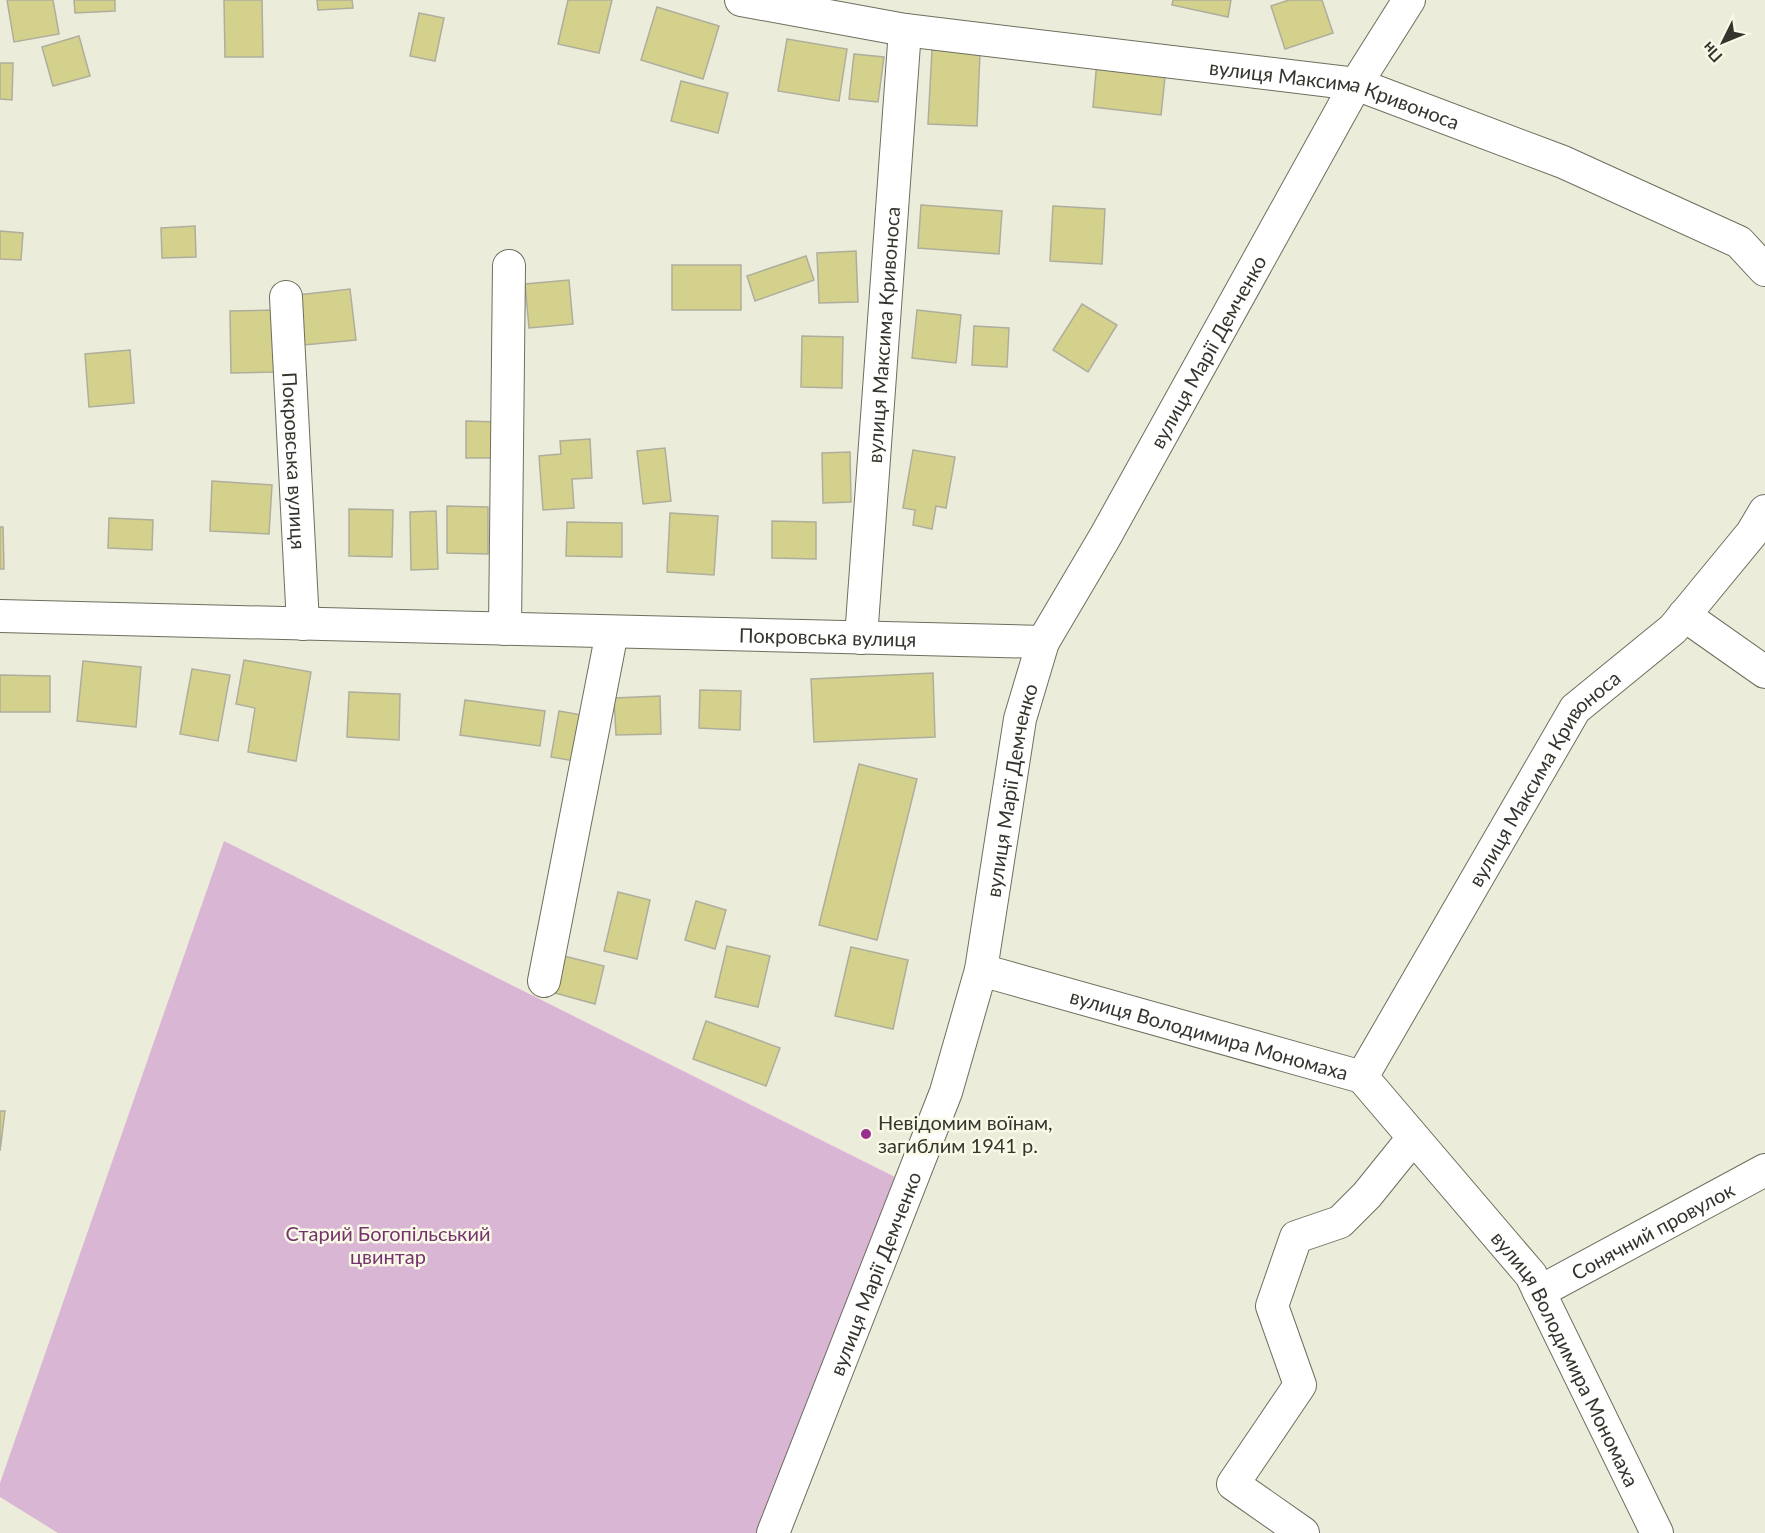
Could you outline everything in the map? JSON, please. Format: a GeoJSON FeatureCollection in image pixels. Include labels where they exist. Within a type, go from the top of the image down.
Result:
{"type":"FeatureCollection","features":[{"type":"Feature","properties":{"kind":"street","name":"вулиця Максима Кривоноса"},"geometry":{"type":"LineString","coordinates":[[741,0],[906,30],[1356,84],[1563,162],[1752,245],[1765,270]]}},
{"type":"Feature","properties":{"kind":"street","name":"вулиця Марії Демченко"},"geometry":{"type":"LineString","coordinates":[[773,1533],[946,1092],[981,970],[1020,719],[1043,642],[1123,506],[1356,84],[1409,0]]}},
{"type":"Feature","properties":{"kind":"street","name":"вулиця Максима Кривоноса"},"geometry":{"type":"LineString","coordinates":[[861,638],[906,30]]}},
{"type":"Feature","properties":{"kind":"street"},"geometry":{"type":"LineString","coordinates":[[505,629],[509,266]]}},
{"type":"Feature","properties":{"kind":"street","name":"Покровська вулиця"},"geometry":{"type":"LineString","coordinates":[[286,297],[303,624]]}},
{"type":"Feature","properties":{"kind":"street","name":"вулиця Максима Кривоноса"},"geometry":{"type":"LineString","coordinates":[[1362,1077],[1575,709],[1673,628],[1752,533],[1765,511]]}},
{"type":"Feature","properties":{"kind":"street"},"geometry":{"type":"LineString","coordinates":[[1684,615],[1765,672]]}},
{"type":"Feature","properties":{"kind":"street","name":"Покровська вулиця"},"geometry":{"type":"LineString","coordinates":[[0,616],[1043,642]]}},
{"type":"Feature","properties":{"kind":"street"},"geometry":{"type":"LineString","coordinates":[[544,981],[612,632]]}},
{"type":"Feature","properties":{"kind":"street","name":"вулиця Володимира Мономаха"},"geometry":{"type":"LineString","coordinates":[[981,970],[1362,1077],[1530,1275],[1657,1533]]}},
{"type":"Feature","properties":{"kind":"street"},"geometry":{"type":"LineString","coordinates":[[1303,1533],[1233,1484],[1300,1384],[1272,1306],[1296,1237],[1340,1222],[1367,1195],[1413,1138]]}},
{"type":"Feature","properties":{"kind":"street","name":"Сонячний провулок"},"geometry":{"type":"LineString","coordinates":[[1539,1292],[1765,1170]]}},
{"type":"Feature","properties":{"kind":"green space","name":"Старий Богопільський цвинтар"},"geometry":{"type":"Polygon","coordinates":[[[224,841],[909,1184],[769,1533],[58,1533],[0,1497],[0,1483],[224,841]]]}},
{"type":"Feature","properties":{"kind":"building"},"geometry":{"type":"Polygon","coordinates":[[[7,0],[53,0],[59,34],[14,42],[7,0]]]}},
{"type":"Feature","properties":{"kind":"building"},"geometry":{"type":"Polygon","coordinates":[[[74,0],[115,0],[115,11],[75,13],[74,0]]]}},
{"type":"Feature","properties":{"kind":"building"},"geometry":{"type":"Polygon","coordinates":[[[224,0],[262,0],[263,57],[225,57],[224,0]]]}},
{"type":"Feature","properties":{"kind":"building"},"geometry":{"type":"Polygon","coordinates":[[[317,0],[352,0],[353,8],[318,10],[317,0]]]}},
{"type":"Feature","properties":{"kind":"building"},"geometry":{"type":"Polygon","coordinates":[[[568,0],[612,0],[599,53],[558,44],[568,0]]]}},
{"type":"Feature","properties":{"kind":"building"},"geometry":{"type":"Polygon","coordinates":[[[1173,0],[1231,0],[1228,17],[1172,5],[1173,0]]]}},
{"type":"Feature","properties":{"kind":"building"},"geometry":{"type":"Polygon","coordinates":[[[1289,0],[1322,0],[1333,33],[1285,49],[1271,6],[1289,0]]]}},
{"type":"Feature","properties":{"kind":"building"},"geometry":{"type":"Polygon","coordinates":[[[657,7],[719,26],[703,79],[641,60],[657,7]]]}},
{"type":"Feature","properties":{"kind":"building"},"geometry":{"type":"Polygon","coordinates":[[[419,13],[444,18],[435,61],[410,56],[419,13]]]}},
{"type":"Feature","properties":{"kind":"building"},"geometry":{"type":"Polygon","coordinates":[[[79,36],[90,76],[53,86],[42,47],[79,36]]]}},
{"type":"Feature","properties":{"kind":"building"},"geometry":{"type":"Polygon","coordinates":[[[787,39],[847,49],[839,101],[778,91],[787,39]]]}},
{"type":"Feature","properties":{"kind":"building"},"geometry":{"type":"Polygon","coordinates":[[[932,50],[980,52],[977,126],[928,124],[932,50]]]}},
{"type":"Feature","properties":{"kind":"building"},"geometry":{"type":"Polygon","coordinates":[[[854,54],[884,57],[878,102],[849,99],[854,54]]]}},
{"type":"Feature","properties":{"kind":"building"},"geometry":{"type":"Polygon","coordinates":[[[1097,60],[1166,68],[1161,115],[1093,107],[1097,60]]]}},
{"type":"Feature","properties":{"kind":"building"},"geometry":{"type":"Polygon","coordinates":[[[0,63],[13,63],[12,100],[0,99],[0,63]]]}},
{"type":"Feature","properties":{"kind":"building"},"geometry":{"type":"Polygon","coordinates":[[[681,81],[728,93],[718,133],[671,121],[681,81]]]}},
{"type":"Feature","properties":{"kind":"building"},"geometry":{"type":"Polygon","coordinates":[[[921,205],[1002,211],[999,254],[918,248],[921,205]]]}},
{"type":"Feature","properties":{"kind":"building"},"geometry":{"type":"Polygon","coordinates":[[[1053,206],[1105,209],[1102,264],[1050,261],[1053,206]]]}},
{"type":"Feature","properties":{"kind":"building"},"geometry":{"type":"Polygon","coordinates":[[[195,226],[196,257],[162,258],[161,228],[195,226]]]}},
{"type":"Feature","properties":{"kind":"building"},"geometry":{"type":"Polygon","coordinates":[[[0,231],[23,233],[21,260],[0,259],[0,231]]]}},
{"type":"Feature","properties":{"kind":"building"},"geometry":{"type":"Polygon","coordinates":[[[856,251],[858,302],[819,303],[817,253],[856,251]]]}},
{"type":"Feature","properties":{"kind":"building"},"geometry":{"type":"Polygon","coordinates":[[[806,256],[814,280],[755,301],[747,276],[806,256]]]}},
{"type":"Feature","properties":{"kind":"building"},"geometry":{"type":"Polygon","coordinates":[[[672,265],[741,265],[741,310],[672,310],[672,265]]]}},
{"type":"Feature","properties":{"kind":"building"},"geometry":{"type":"Polygon","coordinates":[[[569,280],[573,324],[529,328],[525,284],[569,280]]]}},
{"type":"Feature","properties":{"kind":"building"},"geometry":{"type":"Polygon","coordinates":[[[350,289],[356,340],[304,345],[298,295],[350,289]]]}},
{"type":"Feature","properties":{"kind":"building"},"geometry":{"type":"Polygon","coordinates":[[[1082,304],[1117,325],[1088,372],[1053,350],[1082,304]]]}},
{"type":"Feature","properties":{"kind":"building"},"geometry":{"type":"Polygon","coordinates":[[[276,310],[278,372],[231,373],[230,311],[276,310]]]}},
{"type":"Feature","properties":{"kind":"building"},"geometry":{"type":"Polygon","coordinates":[[[917,310],[961,315],[956,363],[912,358],[917,310]]]}},
{"type":"Feature","properties":{"kind":"building"},"geometry":{"type":"Polygon","coordinates":[[[974,326],[1009,328],[1007,367],[972,365],[974,326]]]}},
{"type":"Feature","properties":{"kind":"building"},"geometry":{"type":"Polygon","coordinates":[[[802,336],[843,337],[842,388],[801,387],[802,336]]]}},
{"type":"Feature","properties":{"kind":"building"},"geometry":{"type":"Polygon","coordinates":[[[130,350],[134,403],[89,407],[85,354],[130,350]]]}},
{"type":"Feature","properties":{"kind":"building"},"geometry":{"type":"Polygon","coordinates":[[[466,421],[498,422],[498,458],[466,458],[466,421]]]}},
{"type":"Feature","properties":{"kind":"building"},"geometry":{"type":"Polygon","coordinates":[[[590,439],[592,478],[572,479],[574,508],[543,510],[539,456],[561,454],[560,441],[590,439]]]}},
{"type":"Feature","properties":{"kind":"building"},"geometry":{"type":"Polygon","coordinates":[[[665,448],[671,501],[643,504],[637,451],[665,448]]]}},
{"type":"Feature","properties":{"kind":"building"},"geometry":{"type":"Polygon","coordinates":[[[913,450],[955,457],[946,508],[936,506],[932,529],[913,525],[915,510],[903,508],[913,450]]]}},
{"type":"Feature","properties":{"kind":"building"},"geometry":{"type":"Polygon","coordinates":[[[850,452],[851,502],[823,503],[822,453],[850,452]]]}},
{"type":"Feature","properties":{"kind":"building"},"geometry":{"type":"Polygon","coordinates":[[[212,481],[272,485],[269,534],[210,531],[212,481]]]}},
{"type":"Feature","properties":{"kind":"building"},"geometry":{"type":"Polygon","coordinates":[[[447,506],[488,507],[488,554],[447,553],[447,506]]]}},
{"type":"Feature","properties":{"kind":"building"},"geometry":{"type":"Polygon","coordinates":[[[349,509],[393,510],[392,557],[349,556],[349,509]]]}},
{"type":"Feature","properties":{"kind":"building"},"geometry":{"type":"Polygon","coordinates":[[[436,511],[438,569],[411,570],[410,512],[436,511]]]}},
{"type":"Feature","properties":{"kind":"building"},"geometry":{"type":"Polygon","coordinates":[[[670,513],[718,516],[714,575],[667,572],[670,513]]]}},
{"type":"Feature","properties":{"kind":"building"},"geometry":{"type":"Polygon","coordinates":[[[109,518],[153,520],[152,550],[108,548],[109,518]]]}},
{"type":"Feature","properties":{"kind":"building"},"geometry":{"type":"Polygon","coordinates":[[[772,521],[816,522],[816,559],[772,558],[772,521]]]}},
{"type":"Feature","properties":{"kind":"building"},"geometry":{"type":"Polygon","coordinates":[[[567,522],[622,523],[622,557],[566,556],[567,522]]]}},
{"type":"Feature","properties":{"kind":"building"},"geometry":{"type":"Polygon","coordinates":[[[0,527],[3,527],[4,569],[0,569],[0,527]]]}},
{"type":"Feature","properties":{"kind":"building"},"geometry":{"type":"Polygon","coordinates":[[[244,660],[311,672],[296,761],[248,752],[255,708],[236,704],[244,660]]]}},
{"type":"Feature","properties":{"kind":"building"},"geometry":{"type":"Polygon","coordinates":[[[83,661],[141,667],[136,727],[77,721],[83,661]]]}},
{"type":"Feature","properties":{"kind":"building"},"geometry":{"type":"Polygon","coordinates":[[[192,669],[230,675],[218,741],[180,734],[192,669]]]}},
{"type":"Feature","properties":{"kind":"building"},"geometry":{"type":"Polygon","coordinates":[[[933,673],[935,737],[814,742],[811,679],[933,673]]]}},
{"type":"Feature","properties":{"kind":"building"},"geometry":{"type":"Polygon","coordinates":[[[0,675],[50,676],[50,712],[0,712],[0,675]]]}},
{"type":"Feature","properties":{"kind":"building"},"geometry":{"type":"Polygon","coordinates":[[[700,690],[741,691],[740,730],[699,728],[700,690]]]}},
{"type":"Feature","properties":{"kind":"building"},"geometry":{"type":"Polygon","coordinates":[[[349,692],[400,694],[399,740],[347,737],[349,692]]]}},
{"type":"Feature","properties":{"kind":"building"},"geometry":{"type":"Polygon","coordinates":[[[660,696],[661,734],[616,735],[614,698],[660,696]]]}},
{"type":"Feature","properties":{"kind":"building"},"geometry":{"type":"Polygon","coordinates":[[[465,700],[545,711],[540,746],[460,735],[465,700]]]}},
{"type":"Feature","properties":{"kind":"building"},"geometry":{"type":"Polygon","coordinates":[[[559,711],[582,715],[574,761],[551,757],[559,711]]]}},
{"type":"Feature","properties":{"kind":"building"},"geometry":{"type":"Polygon","coordinates":[[[859,764],[917,779],[877,940],[819,925],[859,764]]]}},
{"type":"Feature","properties":{"kind":"building"},"geometry":{"type":"Polygon","coordinates":[[[618,892],[650,900],[637,959],[604,951],[618,892]]]}},
{"type":"Feature","properties":{"kind":"building"},"geometry":{"type":"Polygon","coordinates":[[[696,901],[726,910],[715,949],[685,940],[696,901]]]}},
{"type":"Feature","properties":{"kind":"building"},"geometry":{"type":"Polygon","coordinates":[[[727,946],[770,956],[758,1007],[715,997],[727,946]]]}},
{"type":"Feature","properties":{"kind":"building"},"geometry":{"type":"Polygon","coordinates":[[[851,947],[908,960],[893,1029],[835,1016],[851,947]]]}},
{"type":"Feature","properties":{"kind":"building"},"geometry":{"type":"Polygon","coordinates":[[[564,956],[604,966],[595,1004],[555,993],[564,956]]]}},
{"type":"Feature","properties":{"kind":"building"},"geometry":{"type":"Polygon","coordinates":[[[706,1021],[780,1048],[766,1086],[693,1059],[706,1021]]]}},
{"type":"Feature","properties":{"kind":"building"},"geometry":{"type":"Polygon","coordinates":[[[0,1111],[5,1111],[0,1151],[0,1111]]]}},
{"type":"Feature","properties":{"kind":"place","name":"Невідомим воїнам, загиблим 1941 р."},"geometry":{"type":"Point","coordinates":[866,1134]}}]}
